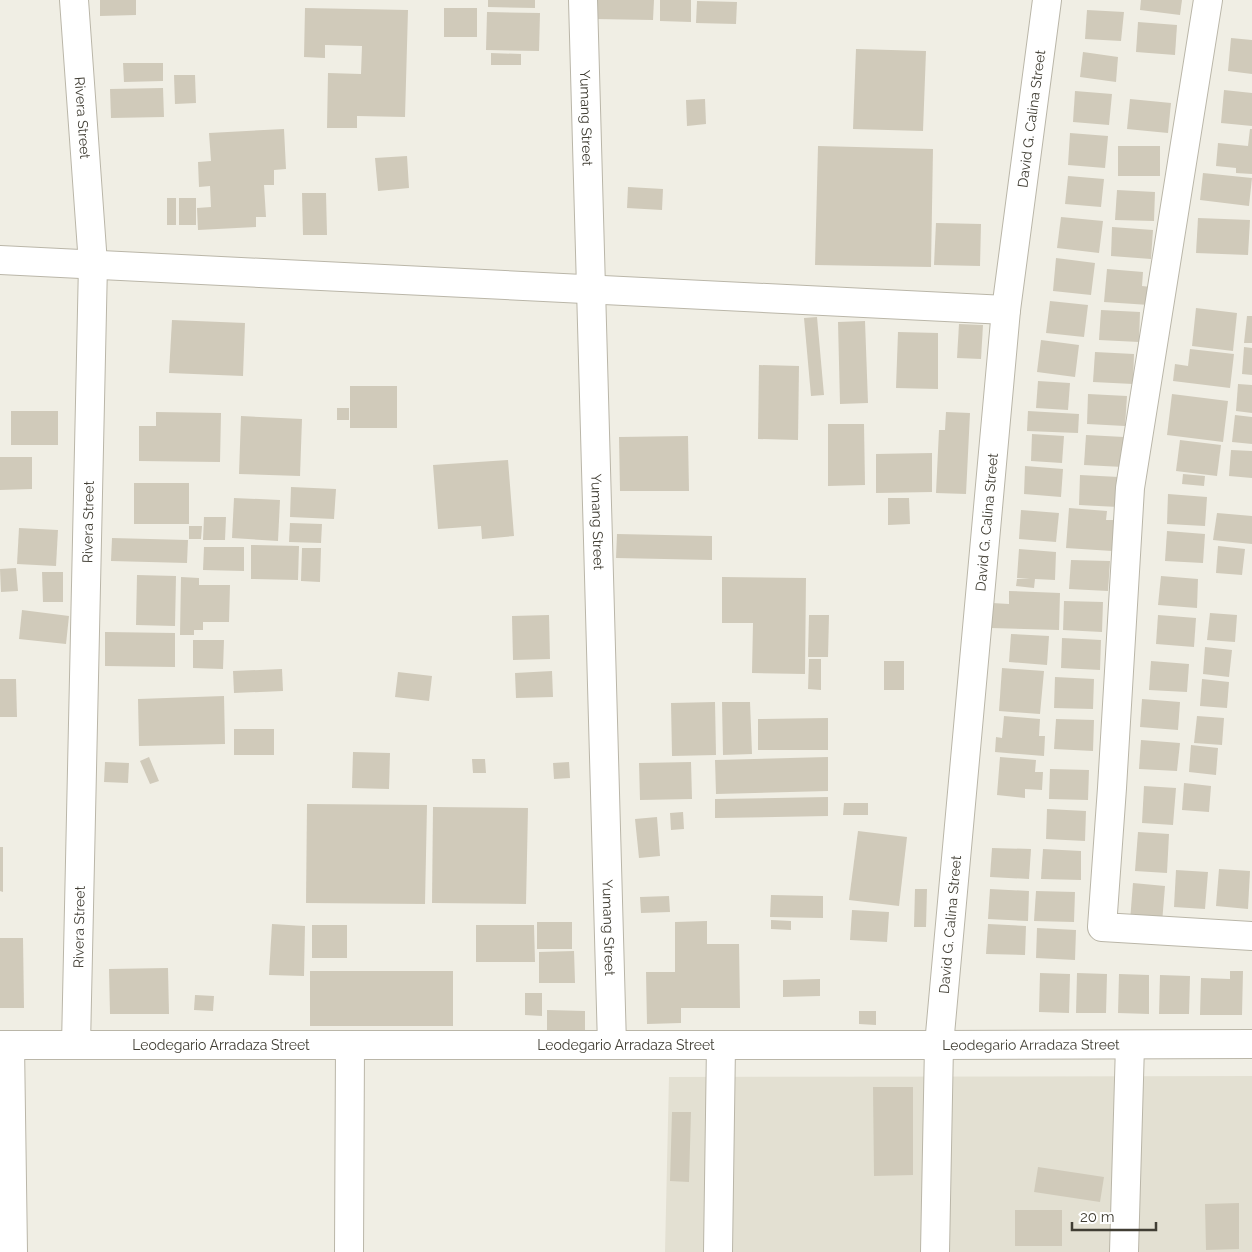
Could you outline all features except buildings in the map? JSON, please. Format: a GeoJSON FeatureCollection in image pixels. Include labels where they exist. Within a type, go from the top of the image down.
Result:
{"type":"FeatureCollection","features":[{"type":"Feature","properties":{"kind":"street","name":"Rivera Street"},"geometry":{"type":"LineString","coordinates":[[74,0],[93,264],[76,1045]]}},
{"type":"Feature","properties":{"kind":"street","name":"Yumang Street"},"geometry":{"type":"LineString","coordinates":[[583,0],[612,1045]]}},
{"type":"Feature","properties":{"kind":"street","name":"David G. Calina Street"},"geometry":{"type":"LineString","coordinates":[[935,1252],[939,1045],[1006,310],[1047,0]]}},
{"type":"Feature","properties":{"kind":"street"},"geometry":{"type":"LineString","coordinates":[[1208,0],[1130,488],[1102,927],[1252,936]]}},
{"type":"Feature","properties":{"kind":"street"},"geometry":{"type":"LineString","coordinates":[[0,260],[1006,310]]}},
{"type":"Feature","properties":{"kind":"street"},"geometry":{"type":"LineString","coordinates":[[1124,1252],[1130,1044]]}},
{"type":"Feature","properties":{"kind":"street","name":"Leodegario Arradaza Street"},"geometry":{"type":"LineString","coordinates":[[5,1045],[1252,1044]]}},
{"type":"Feature","properties":{"kind":"street"},"geometry":{"type":"LineString","coordinates":[[5,1045],[13,1252]]}},
{"type":"Feature","properties":{"kind":"street"},"geometry":{"type":"LineString","coordinates":[[349,1252],[350,1045]]}},
{"type":"Feature","properties":{"kind":"street"},"geometry":{"type":"LineString","coordinates":[[718,1252],[720,1045]]}},
{"type":"Feature","properties":{"kind":"shaded area"},"geometry":{"type":"Polygon","coordinates":[[[1252,1076],[1252,1252],[665,1252],[669,1077],[1252,1076]]]}}]}
